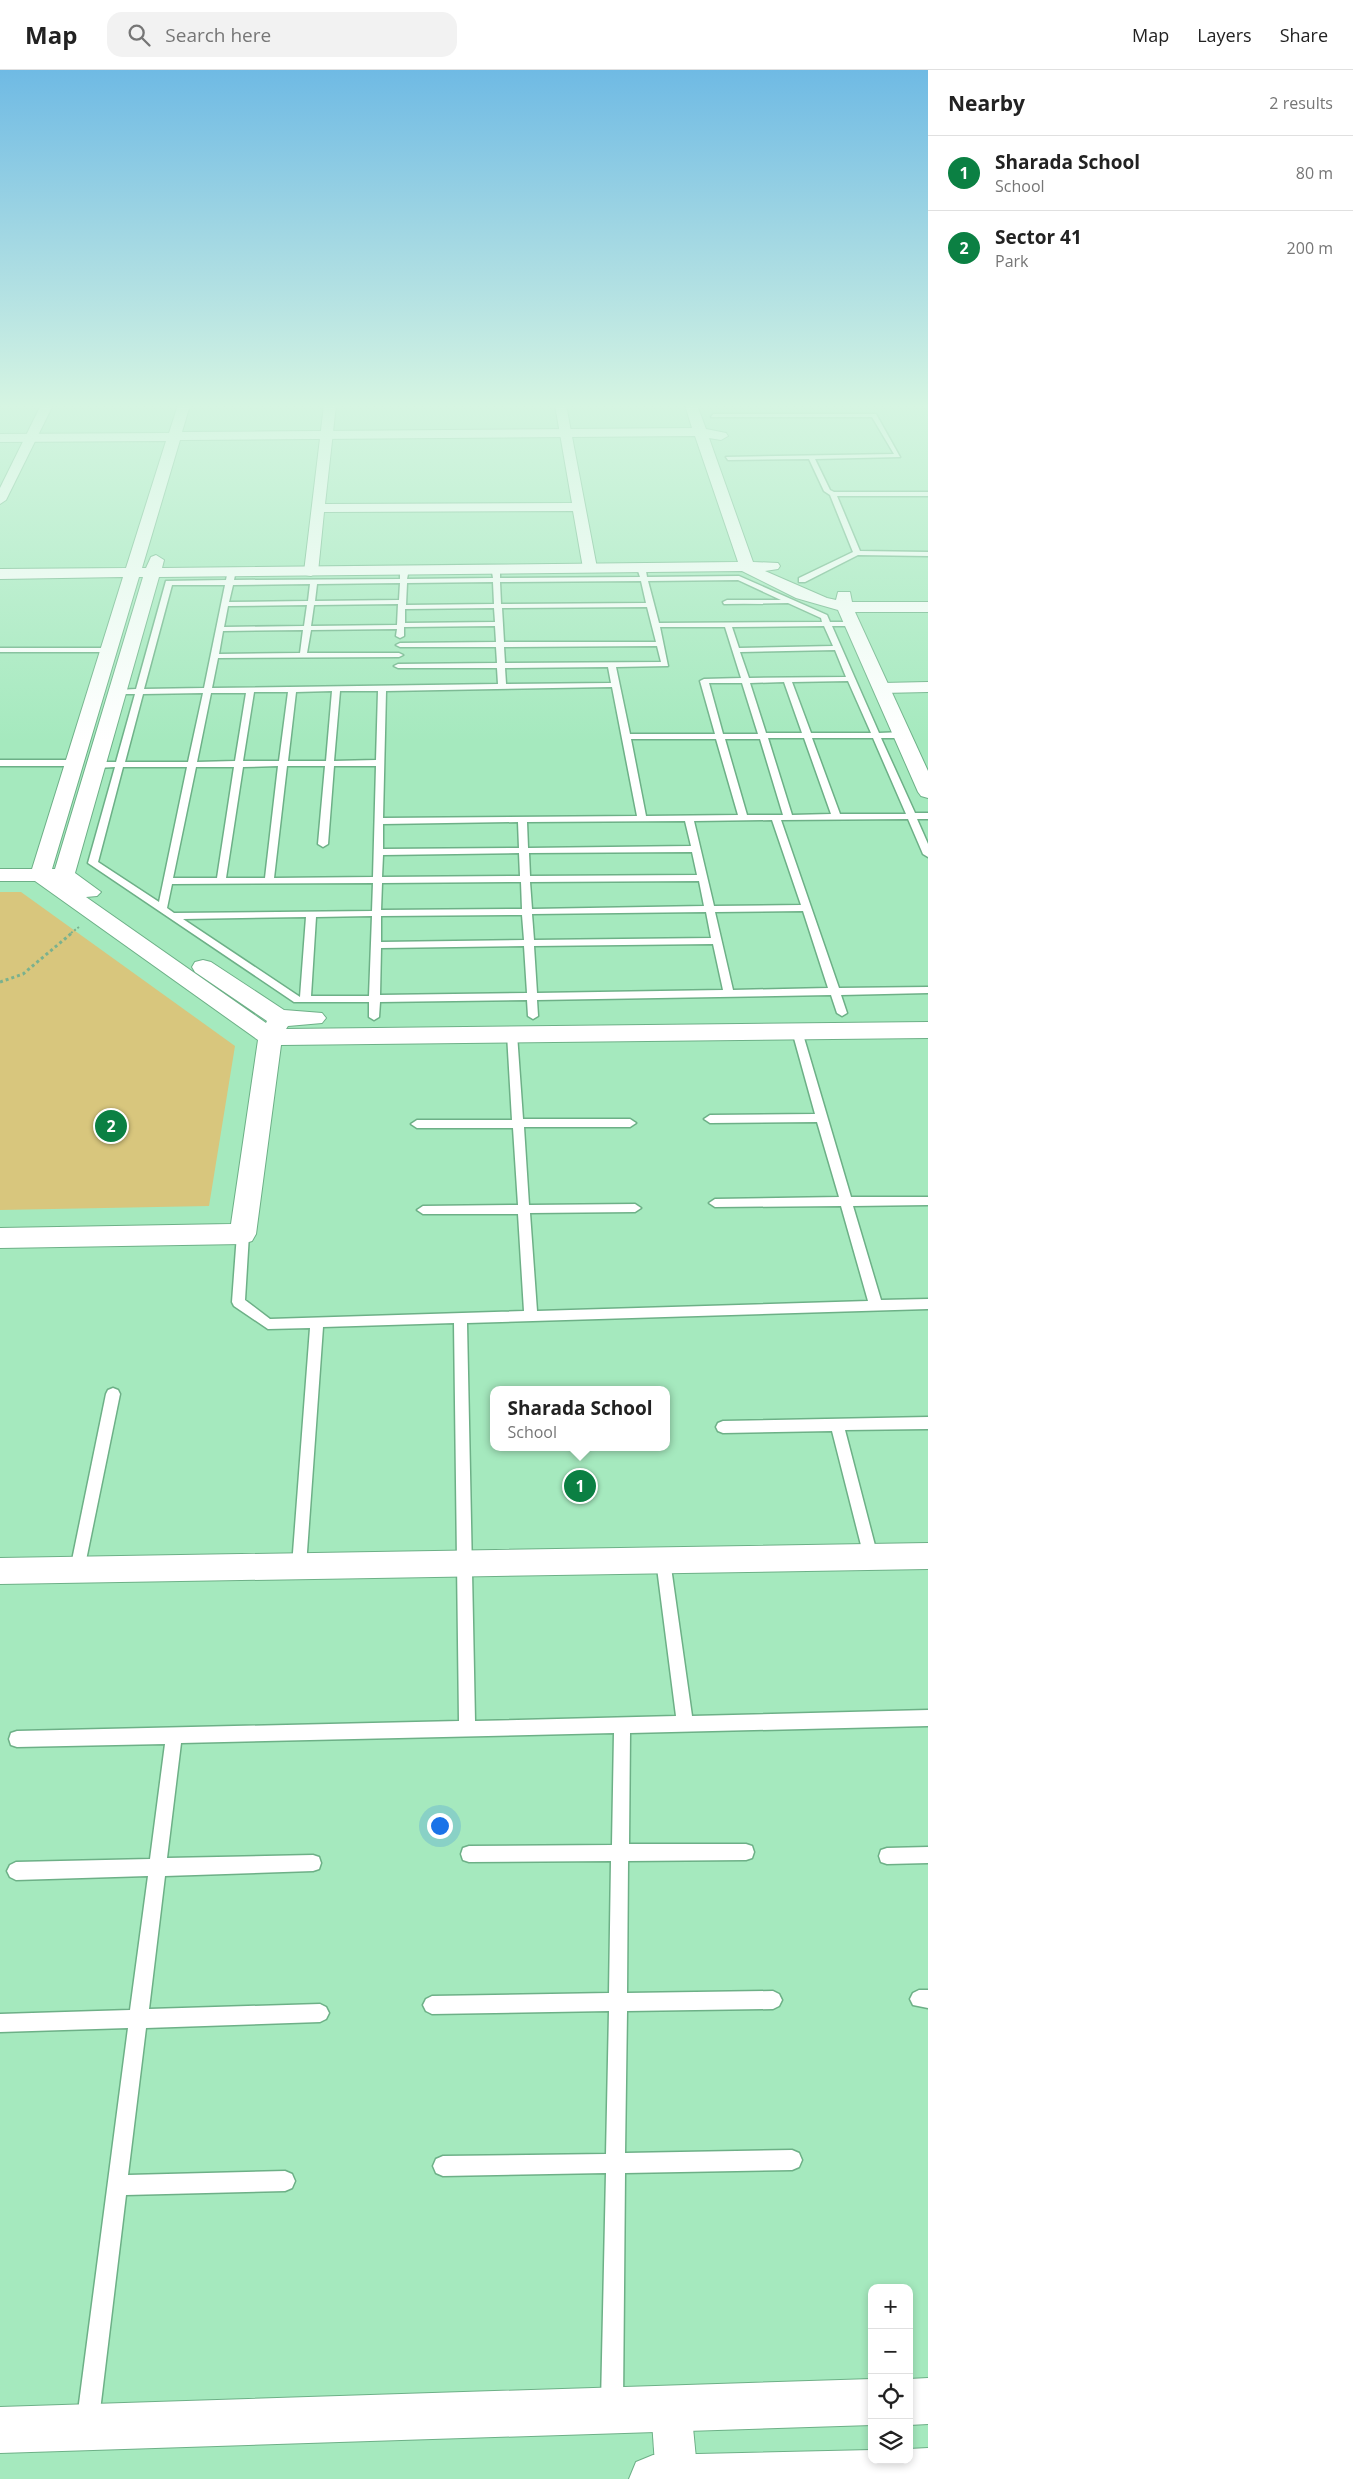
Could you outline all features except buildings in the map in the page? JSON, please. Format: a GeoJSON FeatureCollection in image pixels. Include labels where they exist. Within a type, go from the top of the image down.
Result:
{"type":"FeatureCollection","features":[{"type":"Feature","properties":{"kind":"street"},"geometry":{"type":"LineString","coordinates":[[40,875],[132,573],[153,517]]}},
{"type":"Feature","properties":{"kind":"street"},"geometry":{"type":"LineString","coordinates":[[313,577],[318,517]]}},
{"type":"Feature","properties":{"kind":"street"},"geometry":{"type":"LineString","coordinates":[[581,517],[590,568]]}},
{"type":"Feature","properties":{"kind":"street"},"geometry":{"type":"LineString","coordinates":[[730,517],[747,566],[766,578],[831,604],[844,600],[866,598],[928,597]]}},
{"type":"Feature","properties":{"kind":"street"},"geometry":{"type":"LineString","coordinates":[[64,875],[160,545]]}},
{"type":"Feature","properties":{"kind":"street"},"geometry":{"type":"LineString","coordinates":[[758,547],[762,556],[772,566],[844,600],[928,607]]}},
{"type":"Feature","properties":{"kind":"street"},"geometry":{"type":"LineString","coordinates":[[0,574],[152,573],[230,577],[313,577],[496,575],[590,568],[642,573],[772,566]]}},
{"type":"Feature","properties":{"kind":"street"},"geometry":{"type":"LineString","coordinates":[[844,600],[928,792]]}},
{"type":"Feature","properties":{"kind":"street"},"geometry":{"type":"LineString","coordinates":[[882,688],[928,687]]}},
{"type":"Feature","properties":{"kind":"street"},"geometry":{"type":"LineString","coordinates":[[40,875],[94,913],[275,1027],[512,1034],[928,1030]]}},
{"type":"Feature","properties":{"kind":"street"},"geometry":{"type":"LineString","coordinates":[[0,876],[64,875],[275,1027],[374,1008],[838,1002],[928,1012]]}},
{"type":"Feature","properties":{"kind":"street"},"geometry":{"type":"LineString","coordinates":[[0,1238],[243,1234],[275,1027]]}},
{"type":"Feature","properties":{"kind":"street"},"geometry":{"type":"LineString","coordinates":[[0,1571],[928,1556]]}},
{"type":"Feature","properties":{"kind":"street"},"geometry":{"type":"LineString","coordinates":[[913,2402],[928,2401]]}},
{"type":"Feature","properties":{"kind":"street"},"geometry":{"type":"LineString","coordinates":[[0,2430],[868,2402]]}},
{"type":"Feature","properties":{"kind":"street"},"geometry":{"type":"LineString","coordinates":[[672,2407],[669,2479],[928,2472]]}},
{"type":"Feature","properties":{"kind":"lane"},"geometry":{"type":"LineString","coordinates":[[843,517],[857,553]]}},
{"type":"Feature","properties":{"kind":"lane"},"geometry":{"type":"LineString","coordinates":[[802,580],[857,553],[928,554]]}},
{"type":"Feature","properties":{"kind":"lane"},"geometry":{"type":"LineString","coordinates":[[117,692],[382,689],[398,677],[501,666],[665,664],[642,573]]}},
{"type":"Feature","properties":{"kind":"lane"},"geometry":{"type":"LineString","coordinates":[[502,687],[496,575],[642,573],[739,578],[824,617],[928,854]]}},
{"type":"Feature","properties":{"kind":"lane"},"geometry":{"type":"LineString","coordinates":[[398,677],[404,576]]}},
{"type":"Feature","properties":{"kind":"lane"},"geometry":{"type":"LineString","coordinates":[[162,909],[230,577],[170,583],[94,863],[162,909],[298,1000],[374,1008],[382,689]]}},
{"type":"Feature","properties":{"kind":"lane"},"geometry":{"type":"LineString","coordinates":[[303,656],[313,577]]}},
{"type":"Feature","properties":{"kind":"lane"},"geometry":{"type":"LineString","coordinates":[[728,602],[790,602]]}},
{"type":"Feature","properties":{"kind":"lane"},"geometry":{"type":"LineString","coordinates":[[225,604],[650,605]]}},
{"type":"Feature","properties":{"kind":"lane"},"geometry":{"type":"LineString","coordinates":[[220,629],[499,624]]}},
{"type":"Feature","properties":{"kind":"lane"},"geometry":{"type":"LineString","coordinates":[[655,625],[853,624]]}},
{"type":"Feature","properties":{"kind":"lane"},"geometry":{"type":"LineString","coordinates":[[728,625],[788,818]]}},
{"type":"Feature","properties":{"kind":"lane"},"geometry":{"type":"LineString","coordinates":[[400,645],[660,644]]}},
{"type":"Feature","properties":{"kind":"lane"},"geometry":{"type":"LineString","coordinates":[[735,650],[838,648]]}},
{"type":"Feature","properties":{"kind":"lane"},"geometry":{"type":"LineString","coordinates":[[0,650],[109,650]]}},
{"type":"Feature","properties":{"kind":"lane"},"geometry":{"type":"LineString","coordinates":[[214,656],[399,655]]}},
{"type":"Feature","properties":{"kind":"lane"},"geometry":{"type":"LineString","coordinates":[[612,665],[642,819]]}},
{"type":"Feature","properties":{"kind":"lane"},"geometry":{"type":"LineString","coordinates":[[398,677],[502,687],[616,686]]}},
{"type":"Feature","properties":{"kind":"lane"},"geometry":{"type":"LineString","coordinates":[[743,818],[704,681],[852,679]]}},
{"type":"Feature","properties":{"kind":"lane"},"geometry":{"type":"LineString","coordinates":[[787,680],[837,817]]}},
{"type":"Feature","properties":{"kind":"lane"},"geometry":{"type":"LineString","coordinates":[[323,844],[336,689]]}},
{"type":"Feature","properties":{"kind":"lane"},"geometry":{"type":"LineString","coordinates":[[220,880],[250,690]]}},
{"type":"Feature","properties":{"kind":"lane"},"geometry":{"type":"LineString","coordinates":[[269,880],[292,690]]}},
{"type":"Feature","properties":{"kind":"lane"},"geometry":{"type":"LineString","coordinates":[[627,737],[903,735]]}},
{"type":"Feature","properties":{"kind":"lane"},"geometry":{"type":"LineString","coordinates":[[0,763],[74,763]]}},
{"type":"Feature","properties":{"kind":"lane"},"geometry":{"type":"LineString","coordinates":[[96,765],[380,763]]}},
{"type":"Feature","properties":{"kind":"lane"},"geometry":{"type":"LineString","coordinates":[[379,821],[928,816]]}},
{"type":"Feature","properties":{"kind":"lane"},"geometry":{"type":"LineString","coordinates":[[688,818],[729,993]]}},
{"type":"Feature","properties":{"kind":"lane"},"geometry":{"type":"LineString","coordinates":[[776,818],[838,1002]]}},
{"type":"Feature","properties":{"kind":"lane"},"geometry":{"type":"LineString","coordinates":[[522,820],[532,1006],[729,993],[838,1002],[928,990]]}},
{"type":"Feature","properties":{"kind":"lane"},"geometry":{"type":"LineString","coordinates":[[378,852],[695,849]]}},
{"type":"Feature","properties":{"kind":"lane"},"geometry":{"type":"LineString","coordinates":[[168,881],[702,878]]}},
{"type":"Feature","properties":{"kind":"lane"},"geometry":{"type":"LineString","coordinates":[[173,916],[806,908]]}},
{"type":"Feature","properties":{"kind":"lane"},"geometry":{"type":"LineString","coordinates":[[306,1000],[311,915]]}},
{"type":"Feature","properties":{"kind":"lane"},"geometry":{"type":"LineString","coordinates":[[376,945],[717,941]]}},
{"type":"Feature","properties":{"kind":"lane"},"geometry":{"type":"LineString","coordinates":[[797,1031],[876,1306]]}},
{"type":"Feature","properties":{"kind":"lane"},"geometry":{"type":"LineString","coordinates":[[512,1034],[531,1316]]}},
{"type":"Feature","properties":{"kind":"lane"},"geometry":{"type":"LineString","coordinates":[[710,1119],[822,1118]]}},
{"type":"Feature","properties":{"kind":"lane"},"geometry":{"type":"LineString","coordinates":[[417,1124],[630,1123]]}},
{"type":"Feature","properties":{"kind":"lane"},"geometry":{"type":"LineString","coordinates":[[715,1203],[928,1201]]}},
{"type":"Feature","properties":{"kind":"lane"},"geometry":{"type":"LineString","coordinates":[[423,1210],[635,1208]]}},
{"type":"Feature","properties":{"kind":"lane"},"geometry":{"type":"LineString","coordinates":[[243,1234],[238,1302],[268,1324],[928,1304]]}},
{"type":"Feature","properties":{"kind":"lane"},"geometry":{"type":"LineString","coordinates":[[460,1318],[467,1728]]}},
{"type":"Feature","properties":{"kind":"lane"},"geometry":{"type":"LineString","coordinates":[[299,1566],[317,1322]]}},
{"type":"Feature","properties":{"kind":"lane"},"geometry":{"type":"LineString","coordinates":[[77,1570],[113,1394]]}},
{"type":"Feature","properties":{"kind":"lane"},"geometry":{"type":"LineString","coordinates":[[723,1427],[928,1423]]}},
{"type":"Feature","properties":{"kind":"lane"},"geometry":{"type":"LineString","coordinates":[[838,1425],[871,1557]]}},
{"type":"Feature","properties":{"kind":"lane"},"geometry":{"type":"LineString","coordinates":[[664,1560],[685,1724]]}},
{"type":"Feature","properties":{"kind":"lane"},"geometry":{"type":"LineString","coordinates":[[17,1739],[928,1718]]}},
{"type":"Feature","properties":{"kind":"lane"},"geometry":{"type":"LineString","coordinates":[[612,2409],[622,1725]]}},
{"type":"Feature","properties":{"kind":"lane"},"geometry":{"type":"LineString","coordinates":[[87,2427],[174,1735]]}},
{"type":"Feature","properties":{"kind":"lane"},"geometry":{"type":"LineString","coordinates":[[469,1854],[746,1852]]}},
{"type":"Feature","properties":{"kind":"lane"},"geometry":{"type":"LineString","coordinates":[[887,1856],[928,1855]]}},
{"type":"Feature","properties":{"kind":"lane"},"geometry":{"type":"LineString","coordinates":[[16,1871],[313,1864]]}},
{"type":"Feature","properties":{"kind":"lane"},"geometry":{"type":"LineString","coordinates":[[432,2004],[774,2000]]}},
{"type":"Feature","properties":{"kind":"lane"},"geometry":{"type":"LineString","coordinates":[[0,2023],[320,2013]]}},
{"type":"Feature","properties":{"kind":"lane"},"geometry":{"type":"LineString","coordinates":[[443,2166],[792,2160]]}},
{"type":"Feature","properties":{"kind":"lane"},"geometry":{"type":"LineString","coordinates":[[118,2185],[285,2181]]}},
{"type":"Feature","properties":{"kind":"path"},"geometry":{"type":"LineString","coordinates":[[0,982],[23,974],[94,913]]}},
{"type":"Feature","properties":{"kind":"shaded area"},"geometry":{"type":"Polygon","coordinates":[[[0,892],[21,892],[235,1046],[209,1206],[0,1210],[0,892]]]}},
{"type":"Feature","properties":{"kind":"place","name":"Sector 41"},"geometry":{"type":"Point","coordinates":[111,1126]}},
{"type":"Feature","properties":{"kind":"place","name":"Sharada School"},"geometry":{"type":"Point","coordinates":[580,1486]}}]}
